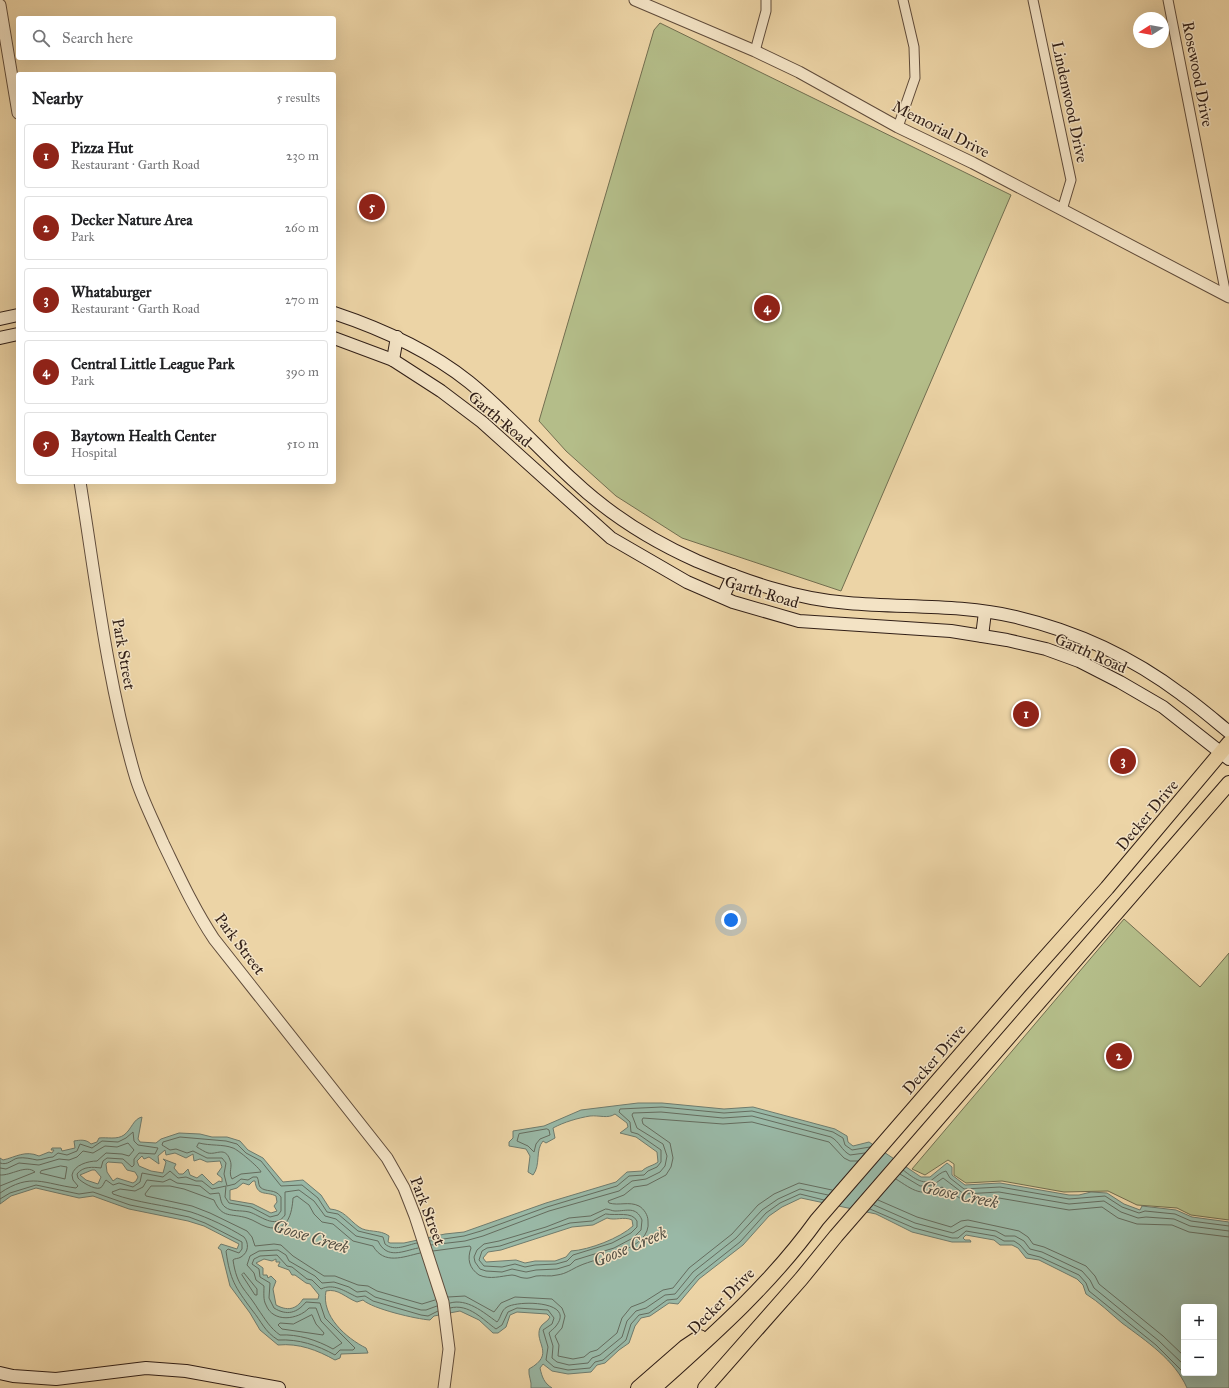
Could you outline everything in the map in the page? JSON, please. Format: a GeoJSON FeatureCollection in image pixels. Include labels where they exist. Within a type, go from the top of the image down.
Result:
{"type":"FeatureCollection","features":[{"type":"Feature","properties":{"kind":"main road","name":"Garth Road"},"geometry":{"type":"LineString","coordinates":[[336,314],[397,337],[439,361],[468,381],[504,413],[574,481],[598,501],[657,542],[751,583],[805,597],[846,603],[985,612],[1028,620],[1054,628],[1115,652],[1180,692],[1229,732]]}},
{"type":"Feature","properties":{"kind":"main road"},"geometry":{"type":"LineString","coordinates":[[0,319],[16,315]]}},
{"type":"Feature","properties":{"kind":"main road"},"geometry":{"type":"LineString","coordinates":[[0,338],[16,334]]}},
{"type":"Feature","properties":{"kind":"main road"},"geometry":{"type":"LineString","coordinates":[[393,360],[397,337]]}},
{"type":"Feature","properties":{"kind":"main road","name":"Garth Road"},"geometry":{"type":"LineString","coordinates":[[336,339],[393,360],[441,391],[482,422],[611,538],[687,582],[723,598],[768,613],[799,621],[952,631],[1046,649],[1079,661],[1120,682],[1162,707],[1226,751]]}},
{"type":"Feature","properties":{"kind":"main road"},"geometry":{"type":"LineString","coordinates":[[584,515],[598,501]]}},
{"type":"Feature","properties":{"kind":"main road"},"geometry":{"type":"LineString","coordinates":[[723,598],[733,576]]}},
{"type":"Feature","properties":{"kind":"main road"},"geometry":{"type":"LineString","coordinates":[[845,625],[846,603]]}},
{"type":"Feature","properties":{"kind":"main road"},"geometry":{"type":"LineString","coordinates":[[982,636],[985,612]]}},
{"type":"Feature","properties":{"kind":"main road","name":"Decker Drive"},"geometry":{"type":"LineString","coordinates":[[654,1388],[742,1308],[802,1242],[817,1220],[1226,751]]}},
{"type":"Feature","properties":{"kind":"main road"},"geometry":{"type":"LineString","coordinates":[[705,1388],[802,1279],[836,1236],[1229,783]]}},
{"type":"Feature","properties":{"kind":"main road"},"geometry":{"type":"LineString","coordinates":[[638,1388],[685,1347],[742,1308]]}},
{"type":"Feature","properties":{"kind":"main road"},"geometry":{"type":"LineString","coordinates":[[0,1373],[13,1376],[56,1379],[146,1368],[186,1371],[279,1388]]}},
{"type":"Feature","properties":{"kind":"street","name":"Memorial Drive"},"geometry":{"type":"LineString","coordinates":[[635,0],[755,51],[799,72],[898,127],[973,163],[1227,296]]}},
{"type":"Feature","properties":{"kind":"street"},"geometry":{"type":"LineString","coordinates":[[755,51],[766,11],[766,0]]}},
{"type":"Feature","properties":{"kind":"street"},"geometry":{"type":"LineString","coordinates":[[898,127],[915,78],[914,47],[902,0]]}},
{"type":"Feature","properties":{"kind":"street","name":"Lindenwood Drive"},"geometry":{"type":"LineString","coordinates":[[1033,0],[1071,180],[1062,210]]}},
{"type":"Feature","properties":{"kind":"street","name":"Rosewood Drive"},"geometry":{"type":"LineString","coordinates":[[1168,0],[1227,296]]}},
{"type":"Feature","properties":{"kind":"street"},"geometry":{"type":"LineString","coordinates":[[0,4],[16,101]]}},
{"type":"Feature","properties":{"kind":"street","name":"Park Street"},"geometry":{"type":"LineString","coordinates":[[80,484],[108,663],[124,735],[137,781],[155,825],[196,911],[214,939],[387,1158],[404,1188],[415,1216],[443,1302],[448,1332],[448,1366],[444,1388]]}},
{"type":"Feature","properties":{"kind":"street"},"geometry":{"type":"LineString","coordinates":[[1079,661],[1091,642]]}},
{"type":"Feature","properties":{"kind":"green space"},"geometry":{"type":"Polygon","coordinates":[[[660,23],[1011,195],[841,591],[682,538],[616,496],[566,451],[539,421],[654,30],[660,23]]]}},
{"type":"Feature","properties":{"kind":"green space"},"geometry":{"type":"Polygon","coordinates":[[[1124,919],[1200,987],[1229,953],[1229,1220],[1191,1215],[1177,1208],[1137,1205],[1108,1191],[1064,1192],[1002,1181],[966,1183],[954,1175],[954,1164],[948,1160],[925,1175],[912,1169],[1124,919]]]}},
{"type":"Feature","properties":{"kind":"water","name":"Goose Creek"},"geometry":{"type":"Polygon","coordinates":[[[638,1103],[662,1103],[724,1109],[753,1107],[835,1129],[847,1136],[848,1142],[853,1146],[869,1142],[921,1177],[930,1177],[947,1163],[952,1167],[952,1175],[965,1185],[1000,1183],[1069,1195],[1079,1195],[1091,1192],[1107,1193],[1124,1204],[1140,1210],[1142,1206],[1176,1210],[1192,1217],[1229,1222],[1229,1388],[1187,1388],[1175,1369],[1159,1352],[1086,1294],[1083,1285],[1077,1279],[1039,1260],[1026,1258],[1018,1248],[1012,1245],[1000,1245],[994,1240],[966,1235],[963,1238],[965,1240],[970,1240],[971,1242],[952,1242],[912,1232],[876,1214],[801,1198],[782,1207],[769,1216],[743,1245],[699,1279],[678,1304],[669,1303],[650,1316],[641,1318],[635,1326],[629,1343],[605,1363],[597,1365],[591,1372],[568,1374],[552,1371],[543,1364],[540,1368],[543,1377],[545,1382],[552,1388],[531,1388],[529,1372],[529,1369],[537,1364],[543,1353],[539,1333],[541,1326],[550,1317],[547,1314],[517,1312],[510,1315],[506,1327],[498,1333],[493,1333],[479,1320],[460,1311],[434,1316],[430,1320],[405,1316],[376,1307],[363,1300],[357,1302],[342,1294],[330,1290],[326,1291],[325,1300],[331,1317],[343,1332],[358,1344],[366,1348],[368,1353],[341,1354],[340,1358],[335,1360],[301,1346],[278,1345],[260,1330],[250,1313],[230,1286],[221,1250],[218,1248],[221,1244],[237,1249],[239,1244],[204,1226],[188,1221],[129,1209],[93,1196],[79,1198],[36,1188],[11,1196],[0,1204],[0,1158],[3,1160],[25,1154],[34,1154],[39,1156],[49,1152],[52,1153],[54,1150],[51,1150],[52,1148],[61,1148],[62,1151],[75,1148],[74,1141],[81,1140],[91,1144],[97,1142],[99,1138],[121,1137],[129,1130],[134,1122],[142,1117],[138,1139],[140,1142],[156,1143],[161,1139],[179,1133],[200,1134],[212,1137],[227,1137],[240,1141],[248,1150],[263,1158],[283,1182],[303,1180],[321,1195],[330,1209],[339,1211],[346,1215],[362,1229],[382,1232],[389,1236],[388,1242],[390,1243],[404,1243],[445,1234],[464,1232],[546,1203],[616,1182],[627,1172],[642,1171],[658,1162],[657,1152],[636,1137],[620,1133],[628,1127],[627,1123],[615,1114],[606,1117],[590,1116],[566,1122],[553,1128],[555,1138],[546,1143],[543,1141],[539,1149],[537,1167],[533,1175],[528,1172],[530,1156],[526,1149],[509,1146],[509,1142],[513,1138],[513,1131],[544,1126],[581,1110],[638,1103]],[[165,1150],[158,1156],[159,1164],[149,1157],[144,1159],[142,1156],[137,1161],[139,1166],[151,1171],[163,1173],[166,1162],[163,1159],[176,1164],[174,1168],[179,1174],[183,1174],[188,1169],[190,1175],[197,1178],[202,1174],[213,1185],[219,1181],[222,1182],[222,1178],[217,1174],[222,1167],[220,1161],[207,1162],[200,1159],[194,1161],[193,1154],[186,1158],[175,1153],[166,1155],[165,1150]],[[108,1162],[106,1164],[107,1172],[113,1181],[117,1178],[133,1183],[138,1177],[135,1172],[127,1170],[122,1163],[108,1162]],[[95,1170],[80,1175],[86,1180],[98,1184],[101,1177],[95,1170]],[[255,1181],[249,1185],[243,1183],[237,1188],[230,1190],[230,1200],[253,1204],[271,1213],[277,1211],[274,1206],[277,1202],[276,1196],[262,1193],[256,1186],[255,1181]],[[607,1218],[593,1225],[572,1227],[501,1250],[488,1252],[483,1258],[486,1262],[516,1260],[525,1263],[535,1261],[555,1261],[566,1257],[571,1251],[604,1243],[633,1226],[632,1220],[623,1218],[607,1218]],[[264,1259],[256,1263],[263,1268],[263,1275],[267,1275],[268,1278],[271,1276],[276,1281],[273,1289],[276,1305],[288,1309],[300,1303],[303,1299],[318,1299],[319,1295],[310,1284],[306,1283],[295,1275],[292,1275],[289,1270],[278,1266],[280,1262],[276,1262],[276,1259],[272,1261],[264,1259]]]}},
{"type":"Feature","properties":{"kind":"place","name":"Baytown Health Center"},"geometry":{"type":"Point","coordinates":[372,207]}},
{"type":"Feature","properties":{"kind":"place","name":"Central Little League Park"},"geometry":{"type":"Point","coordinates":[767,308]}},
{"type":"Feature","properties":{"kind":"place","name":"Pizza Hut"},"geometry":{"type":"Point","coordinates":[1026,714]}},
{"type":"Feature","properties":{"kind":"place","name":"Whataburger"},"geometry":{"type":"Point","coordinates":[1123,761]}},
{"type":"Feature","properties":{"kind":"place","name":"Decker Nature Area"},"geometry":{"type":"Point","coordinates":[1119,1056]}}]}
